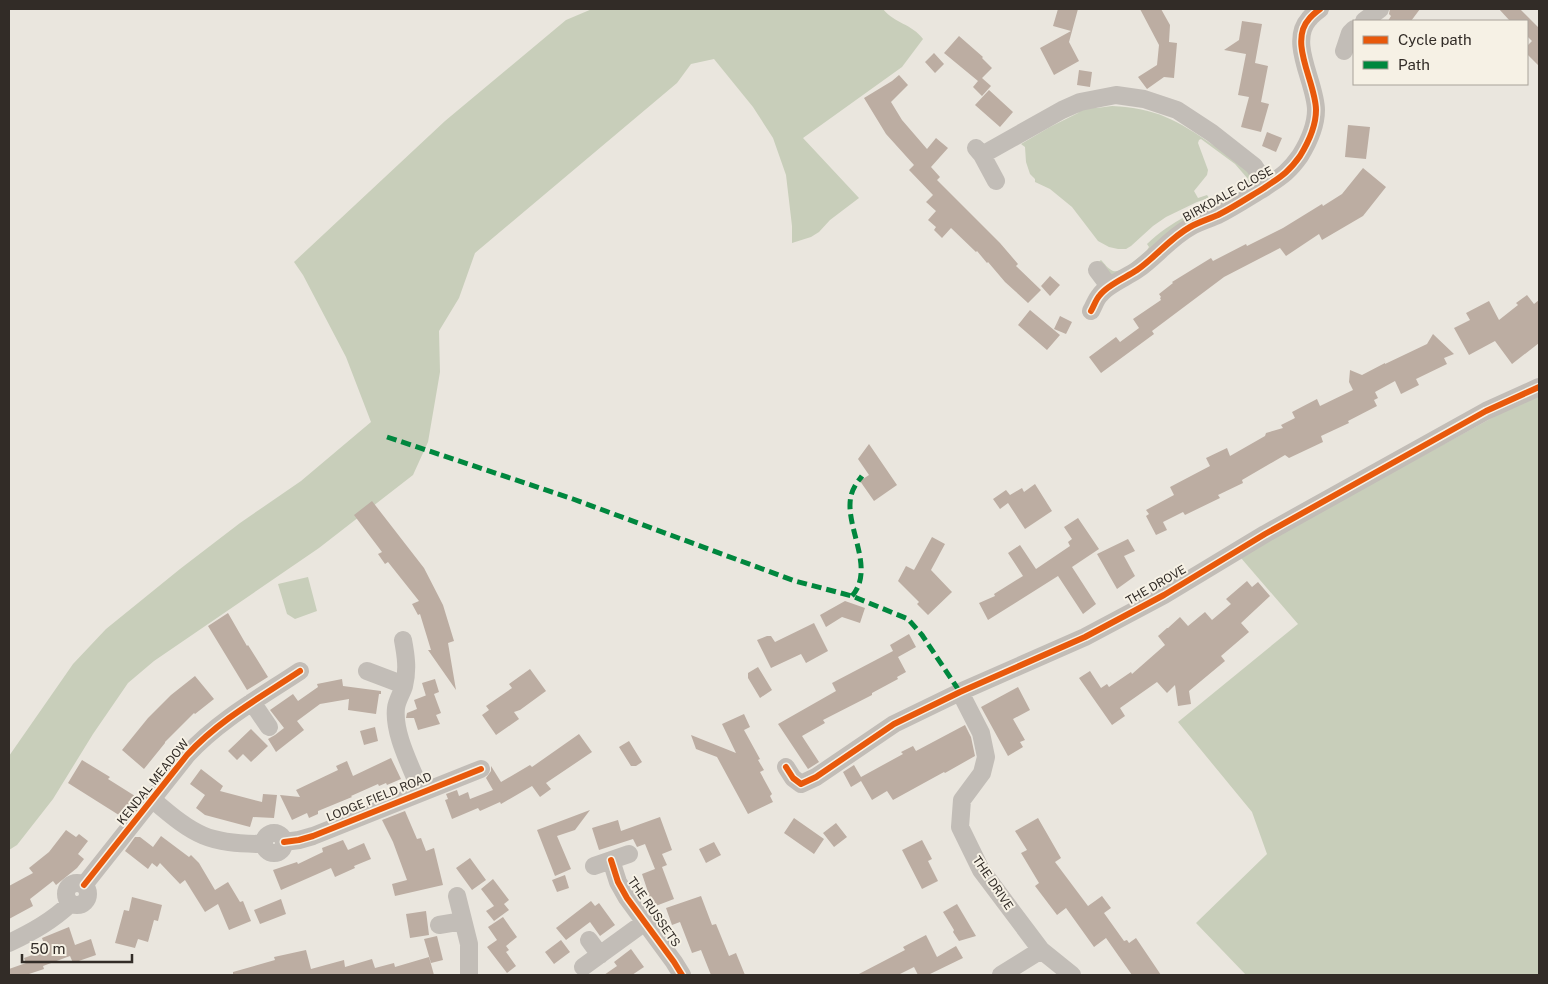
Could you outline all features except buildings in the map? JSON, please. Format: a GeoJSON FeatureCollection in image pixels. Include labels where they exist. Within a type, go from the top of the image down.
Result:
{"type":"FeatureCollection","features":[{"type":"Feature","properties":{"kind":"street","name":"BIRKDALE CLOSE"},"geometry":{"type":"LineString","coordinates":[[1091,311],[1100,294],[1109,286],[1140,268],[1178,235],[1190,227],[1242,202],[1283,176],[1293,166],[1314,127],[1316,110],[1301,43],[1302,30],[1308,19],[1320,9]]}},
{"type":"Feature","properties":{"kind":"street"},"geometry":{"type":"LineString","coordinates":[[1344,51],[1350,33],[1353,30]]}},
{"type":"Feature","properties":{"kind":"street"},"geometry":{"type":"LineString","coordinates":[[996,181],[979,151],[1080,102],[1116,95],[1144,99],[1177,110],[1254,166],[1267,186]]}},
{"type":"Feature","properties":{"kind":"street"},"geometry":{"type":"LineString","coordinates":[[1097,270],[1109,286]]}},
{"type":"Feature","properties":{"kind":"street","name":"THE DROVE"},"geometry":{"type":"LineString","coordinates":[[786,768],[792,778],[801,784],[816,777],[894,724],[960,692],[1085,638],[1164,595],[1265,534],[1486,411],[1539,387]]}},
{"type":"Feature","properties":{"kind":"street","name":"LODGE FIELD ROAD"},"geometry":{"type":"LineString","coordinates":[[403,640],[407,668],[404,685],[396,707],[396,722],[421,792]]}},
{"type":"Feature","properties":{"kind":"street","name":"KENDAL MEADOW"},"geometry":{"type":"LineString","coordinates":[[9,943],[38,930],[60,914],[71,903],[79,906],[86,901],[88,893],[84,885],[202,739],[220,724],[300,670]]}},
{"type":"Feature","properties":{"kind":"street"},"geometry":{"type":"LineString","coordinates":[[368,671],[404,685]]}},
{"type":"Feature","properties":{"kind":"street","name":"THE DRIVE"},"geometry":{"type":"LineString","coordinates":[[960,692],[981,733],[986,757],[982,773],[962,800],[960,827],[981,870],[1041,950],[1072,975]]}},
{"type":"Feature","properties":{"kind":"street"},"geometry":{"type":"LineString","coordinates":[[252,702],[269,727]]}},
{"type":"Feature","properties":{"kind":"street","name":"LODGE FIELD ROAD"},"geometry":{"type":"LineString","coordinates":[[153,800],[197,834],[212,840],[228,843],[264,844],[266,836],[273,833],[280,835],[284,842],[313,836],[481,769]]}},
{"type":"Feature","properties":{"kind":"street"},"geometry":{"type":"LineString","coordinates":[[594,866],[629,854]]}},
{"type":"Feature","properties":{"kind":"street","name":"THE RUSSETS"},"geometry":{"type":"LineString","coordinates":[[611,860],[618,882],[627,898],[682,975]]}},
{"type":"Feature","properties":{"kind":"street"},"geometry":{"type":"LineString","coordinates":[[457,896],[469,944],[470,975]]}},
{"type":"Feature","properties":{"kind":"street"},"geometry":{"type":"LineString","coordinates":[[439,925],[463,921]]}},
{"type":"Feature","properties":{"kind":"street","name":"THE RUSSETS"},"geometry":{"type":"LineString","coordinates":[[583,968],[645,922]]}},
{"type":"Feature","properties":{"kind":"street"},"geometry":{"type":"LineString","coordinates":[[589,940],[600,955]]}},
{"type":"Feature","properties":{"kind":"street"},"geometry":{"type":"LineString","coordinates":[[1001,975],[1041,950]]}},
{"type":"Feature","properties":{"kind":"green space"},"geometry":{"type":"Polygon","coordinates":[[[592,9],[883,9],[887,14],[914,30],[923,39],[902,67],[803,138],[859,198],[811,237],[792,243],[786,175],[773,138],[753,107],[714,59],[691,64],[677,83],[475,253],[459,298],[439,331],[440,372],[428,442],[413,475],[319,548],[154,661],[128,683],[93,734],[53,799],[17,845],[9,850],[9,756],[73,664],[106,629],[240,523],[301,481],[371,422],[346,357],[303,275],[294,262],[445,121],[566,20],[592,9]]]}},
{"type":"Feature","properties":{"kind":"green space"},"geometry":{"type":"Polygon","coordinates":[[[1112,106],[1141,109],[1177,122],[1232,157],[1252,175],[1254,182],[1254,188],[1115,276],[1089,270],[1101,260],[1113,271],[1121,270],[1147,250],[1149,247],[1147,244],[1161,232],[1186,216],[1231,198],[1239,193],[1248,179],[1235,164],[1201,139],[1198,143],[1208,170],[1207,175],[1194,191],[1198,198],[1207,195],[1209,198],[1166,217],[1126,249],[1109,247],[1098,241],[1072,207],[1050,189],[1035,182],[1026,162],[1025,147],[1021,144],[1078,113],[1082,107],[1112,106]]]}},
{"type":"Feature","properties":{"kind":"green space"},"geometry":{"type":"Polygon","coordinates":[[[1539,392],[1539,975],[1246,975],[1196,923],[1267,854],[1252,812],[1178,722],[1298,624],[1241,558],[1269,540],[1539,392]]]}},
{"type":"Feature","properties":{"kind":"green space"},"geometry":{"type":"Polygon","coordinates":[[[308,577],[317,611],[295,619],[287,614],[278,584],[308,577]]]}},
{"type":"Feature","properties":{"kind":"marked path"},"geometry":{"type":"LineString","coordinates":[[387,437],[573,499],[795,581],[852,596],[908,619],[922,635],[960,692]]}},
{"type":"Feature","properties":{"kind":"marked path"},"geometry":{"type":"LineString","coordinates":[[852,596],[859,584],[861,570],[860,556],[850,512],[851,498],[855,486],[862,476]]}},
{"type":"Feature","properties":{"kind":"cycle path"},"geometry":{"type":"LineString","coordinates":[[1091,311],[1097,298],[1103,291],[1144,265],[1183,231],[1224,212],[1264,188],[1284,174],[1296,162],[1311,134],[1316,110],[1315,99],[1302,51],[1301,39],[1303,28],[1309,19],[1320,9]]}},
{"type":"Feature","properties":{"kind":"cycle path"},"geometry":{"type":"LineString","coordinates":[[786,767],[793,778],[801,784],[816,777],[894,724],[960,692],[1085,637],[1164,595],[1265,534],[1486,411],[1539,387]]}},
{"type":"Feature","properties":{"kind":"cycle path"},"geometry":{"type":"LineString","coordinates":[[84,885],[199,742],[241,710],[300,671]]}},
{"type":"Feature","properties":{"kind":"cycle path"},"geometry":{"type":"LineString","coordinates":[[284,842],[313,836],[481,769]]}},
{"type":"Feature","properties":{"kind":"cycle path"},"geometry":{"type":"LineString","coordinates":[[611,860],[618,882],[627,898],[682,975]]}}]}
